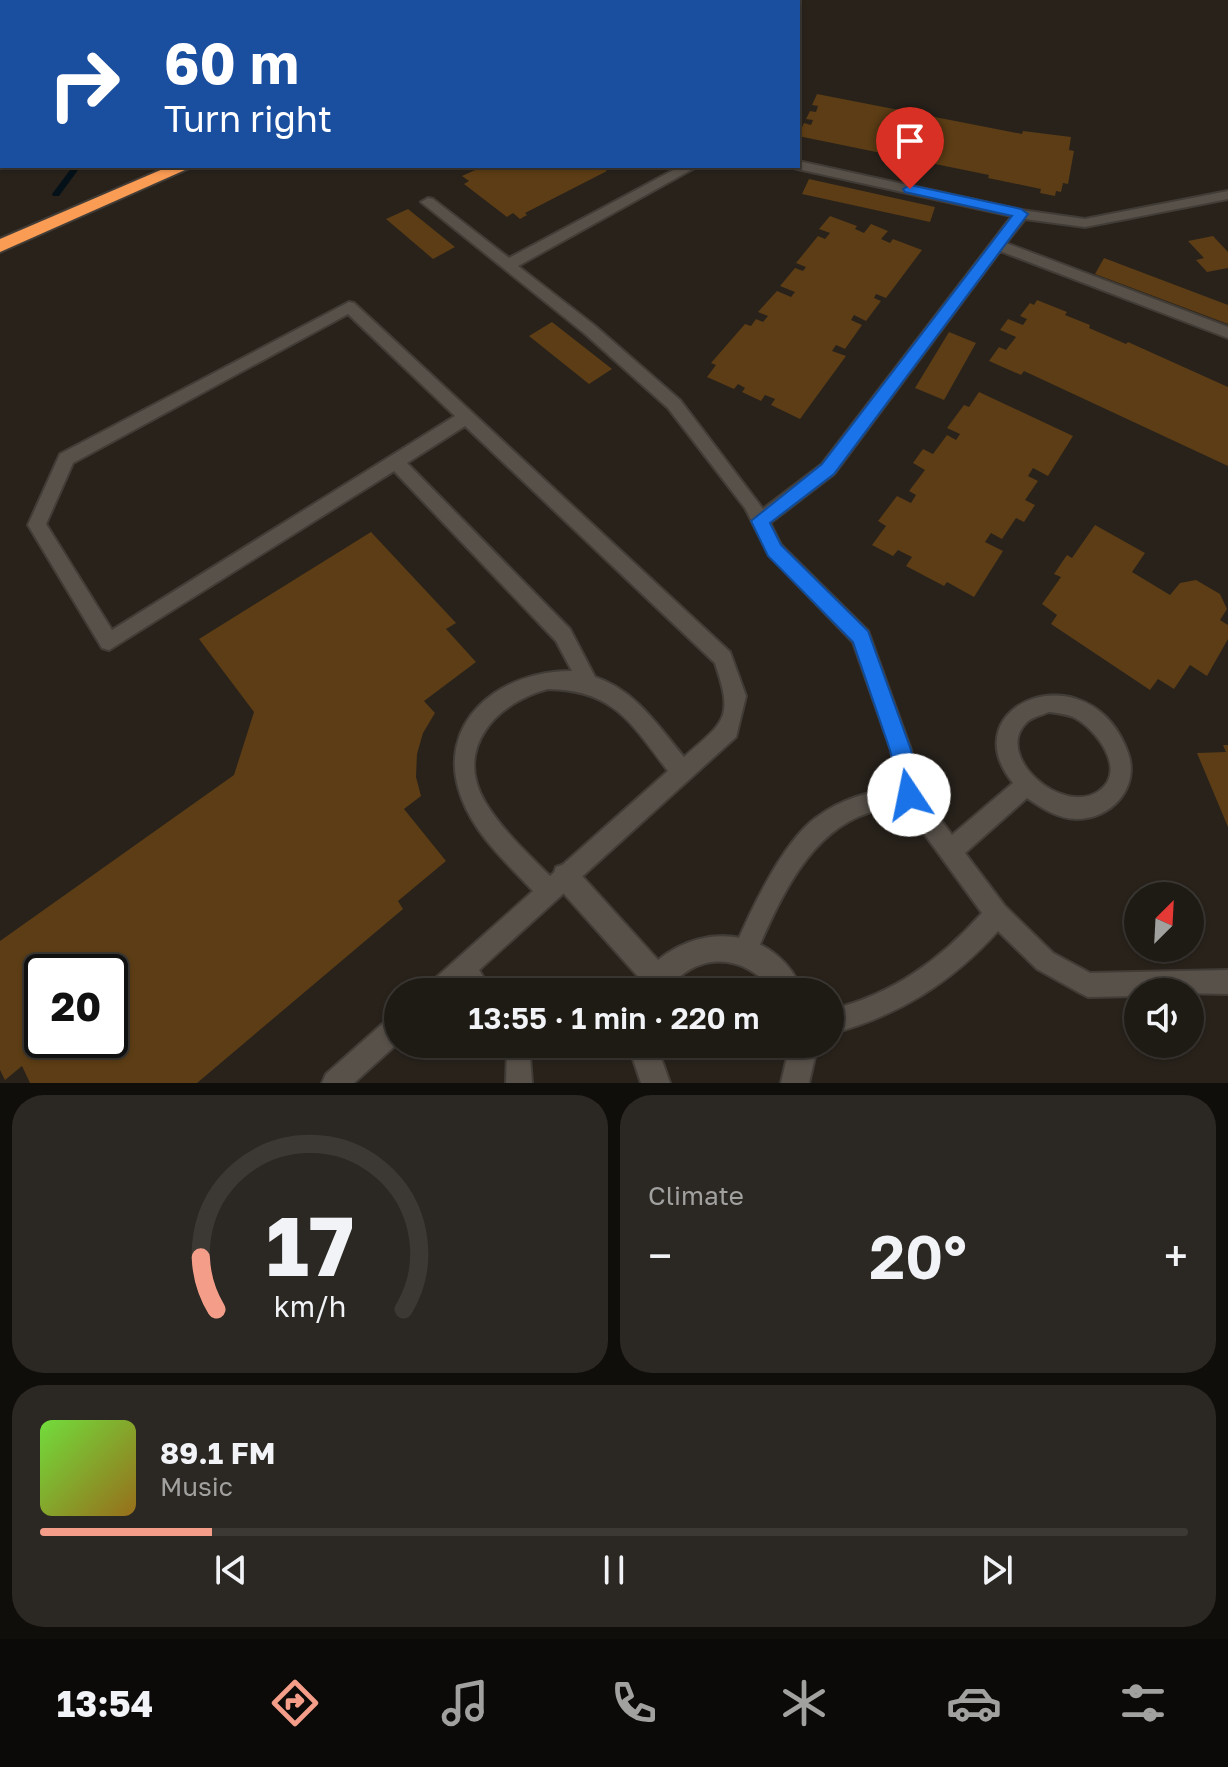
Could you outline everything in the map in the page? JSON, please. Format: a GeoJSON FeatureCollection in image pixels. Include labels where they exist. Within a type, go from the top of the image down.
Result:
{"type":"FeatureCollection","features":[{"type":"Feature","properties":{"kind":"highway"},"geometry":{"type":"LineString","coordinates":[[0,246],[180,168]]}},
{"type":"Feature","properties":{"kind":"street"},"geometry":{"type":"LineString","coordinates":[[557,883],[647,978]]}},
{"type":"Feature","properties":{"kind":"street"},"geometry":{"type":"LineString","coordinates":[[660,978],[671,964],[687,953],[716,947],[745,952],[766,964],[778,978]]}},
{"type":"Feature","properties":{"kind":"street"},"geometry":{"type":"LineString","coordinates":[[645,1058],[656,1083]]}},
{"type":"Feature","properties":{"kind":"street"},"geometry":{"type":"LineString","coordinates":[[795,1083],[801,1058]]}},
{"type":"Feature","properties":{"kind":"lane"},"geometry":{"type":"LineString","coordinates":[[800,165],[1021,214],[1085,223],[1228,195]]}},
{"type":"Feature","properties":{"kind":"lane"},"geometry":{"type":"LineString","coordinates":[[508,265],[687,168]]}},
{"type":"Feature","properties":{"kind":"lane"},"geometry":{"type":"LineString","coordinates":[[428,202],[589,329],[674,404],[751,503],[775,550],[861,637],[901,750],[909,795],[997,914],[1045,961],[1088,985],[1228,982]]}},
{"type":"Feature","properties":{"kind":"lane"},"geometry":{"type":"LineString","coordinates":[[760,521],[828,469],[1021,214]]}},
{"type":"Feature","properties":{"kind":"lane"},"geometry":{"type":"LineString","coordinates":[[998,245],[1228,333]]}},
{"type":"Feature","properties":{"kind":"lane"},"geometry":{"type":"LineString","coordinates":[[453,978],[729,730],[736,696],[723,658],[349,307],[66,459],[37,525],[109,642],[466,417]]}},
{"type":"Feature","properties":{"kind":"lane"},"geometry":{"type":"LineString","coordinates":[[395,461],[563,635],[587,682]]}},
{"type":"Feature","properties":{"kind":"lane"},"geometry":{"type":"LineString","coordinates":[[557,883],[483,818],[471,797],[466,775],[466,753],[473,731],[485,712],[521,685],[543,678],[566,677],[587,682],[608,691],[625,704],[683,772]]}},
{"type":"Feature","properties":{"kind":"lane"},"geometry":{"type":"LineString","coordinates":[[1049,703],[1083,712],[1099,723],[1119,754],[1121,770],[1118,785],[1109,797],[1096,805],[1079,808],[1060,805],[1026,785],[1011,762],[1006,738],[1010,724],[1019,713],[1033,706],[1049,703]]}},
{"type":"Feature","properties":{"kind":"lane"},"geometry":{"type":"LineString","coordinates":[[951,851],[1026,785]]}},
{"type":"Feature","properties":{"kind":"lane"},"geometry":{"type":"LineString","coordinates":[[745,952],[766,905],[794,859],[823,825],[864,803],[909,795]]}},
{"type":"Feature","properties":{"kind":"lane"},"geometry":{"type":"LineString","coordinates":[[844,1019],[911,993],[966,950],[997,914]]}},
{"type":"Feature","properties":{"kind":"lane"},"geometry":{"type":"LineString","coordinates":[[464,968],[471,978]]}},
{"type":"Feature","properties":{"kind":"lane"},"geometry":{"type":"LineString","coordinates":[[335,1083],[384,1039]]}},
{"type":"Feature","properties":{"kind":"lane"},"geometry":{"type":"LineString","coordinates":[[519,1058],[519,1083]]}},
{"type":"Feature","properties":{"kind":"building"},"geometry":{"type":"Polygon","coordinates":[[[817,94],[1022,134],[1023,131],[1071,137],[1069,150],[1074,151],[1068,184],[1063,183],[1061,192],[1056,191],[1055,196],[1040,193],[1041,189],[988,178],[989,175],[800,136],[804,123],[811,125],[813,120],[806,119],[810,111],[816,112],[818,106],[812,105],[817,94]]]}},
{"type":"Feature","properties":{"kind":"building"},"geometry":{"type":"Polygon","coordinates":[[[480,168],[603,168],[607,171],[525,213],[527,215],[520,219],[513,213],[507,217],[464,184],[469,181],[462,176],[480,168]]]}},
{"type":"Feature","properties":{"kind":"building"},"geometry":{"type":"Polygon","coordinates":[[[809,179],[935,207],[930,222],[802,194],[809,179]]]}},
{"type":"Feature","properties":{"kind":"building"},"geometry":{"type":"Polygon","coordinates":[[[408,209],[455,247],[433,259],[386,219],[408,209]]]}},
{"type":"Feature","properties":{"kind":"building"},"geometry":{"type":"Polygon","coordinates":[[[830,216],[857,226],[855,229],[864,233],[871,224],[888,231],[881,239],[890,243],[893,239],[922,250],[886,298],[876,294],[874,298],[881,301],[866,321],[854,315],[851,320],[862,325],[845,349],[836,345],[832,351],[846,356],[800,419],[771,405],[775,399],[765,395],[761,401],[742,392],[745,388],[738,384],[734,389],[707,377],[716,365],[711,363],[745,324],[751,326],[756,319],[763,322],[768,316],[758,312],[777,291],[791,297],[795,292],[780,286],[795,268],[803,271],[806,267],[796,263],[818,236],[825,239],[830,233],[819,229],[830,216]]]}},
{"type":"Feature","properties":{"kind":"building"},"geometry":{"type":"Polygon","coordinates":[[[1213,236],[1228,252],[1228,268],[1207,272],[1196,260],[1204,258],[1188,241],[1213,236]]]}},
{"type":"Feature","properties":{"kind":"building"},"geometry":{"type":"Polygon","coordinates":[[[1104,258],[1228,305],[1228,324],[1095,274],[1104,258]]]}},
{"type":"Feature","properties":{"kind":"building"},"geometry":{"type":"Polygon","coordinates":[[[1037,300],[1067,312],[1065,315],[1090,325],[1089,328],[1228,387],[1228,466],[1024,371],[1021,375],[989,361],[999,347],[1006,350],[1016,337],[1000,330],[1008,319],[1023,325],[1027,319],[1020,316],[1030,303],[1034,305],[1037,300]]]}},
{"type":"Feature","properties":{"kind":"building"},"geometry":{"type":"Polygon","coordinates":[[[552,322],[612,369],[589,384],[529,336],[552,322]]]}},
{"type":"Feature","properties":{"kind":"building"},"geometry":{"type":"Polygon","coordinates":[[[949,332],[976,343],[944,400],[915,388],[949,332]]]}},
{"type":"Feature","properties":{"kind":"building"},"geometry":{"type":"Polygon","coordinates":[[[979,392],[1073,436],[1048,476],[1033,468],[1028,476],[1038,481],[1025,500],[1035,505],[1024,522],[1016,518],[1002,539],[991,533],[985,542],[1003,551],[974,597],[947,582],[944,586],[906,566],[912,557],[898,550],[893,556],[872,545],[886,526],[878,521],[897,496],[911,503],[916,495],[909,491],[925,470],[913,463],[923,449],[933,454],[947,435],[956,440],[960,434],[947,428],[964,405],[969,407],[979,392]]]}},
{"type":"Feature","properties":{"kind":"building"},"geometry":{"type":"Polygon","coordinates":[[[1095,525],[1145,553],[1132,572],[1170,595],[1180,583],[1196,580],[1220,594],[1227,609],[1220,620],[1228,625],[1228,639],[1207,676],[1190,665],[1174,689],[1158,679],[1150,690],[1051,624],[1057,615],[1042,604],[1061,577],[1054,574],[1067,555],[1072,558],[1095,525]]]}},
{"type":"Feature","properties":{"kind":"building"},"geometry":{"type":"Polygon","coordinates":[[[371,532],[456,623],[446,629],[476,662],[424,701],[435,713],[423,733],[417,754],[416,777],[421,796],[404,809],[446,861],[398,901],[403,909],[197,1083],[30,1083],[22,1066],[5,1080],[0,1070],[0,941],[234,775],[254,712],[199,639],[371,532]]]}},
{"type":"Feature","properties":{"kind":"building"},"geometry":{"type":"Polygon","coordinates":[[[1223,745],[1228,745],[1228,827],[1197,753],[1226,752],[1223,745]]]}},
{"type":"Feature","properties":{"kind":"waterway"},"geometry":{"type":"LineString","coordinates":[[56,194],[76,168]]}},
{"type":"Feature","properties":{"kind":"route"},"geometry":{"type":"LineString","coordinates":[[909,795],[901,750],[861,637],[775,550],[760,521],[828,469],[1021,214],[910,189]]}}]}
